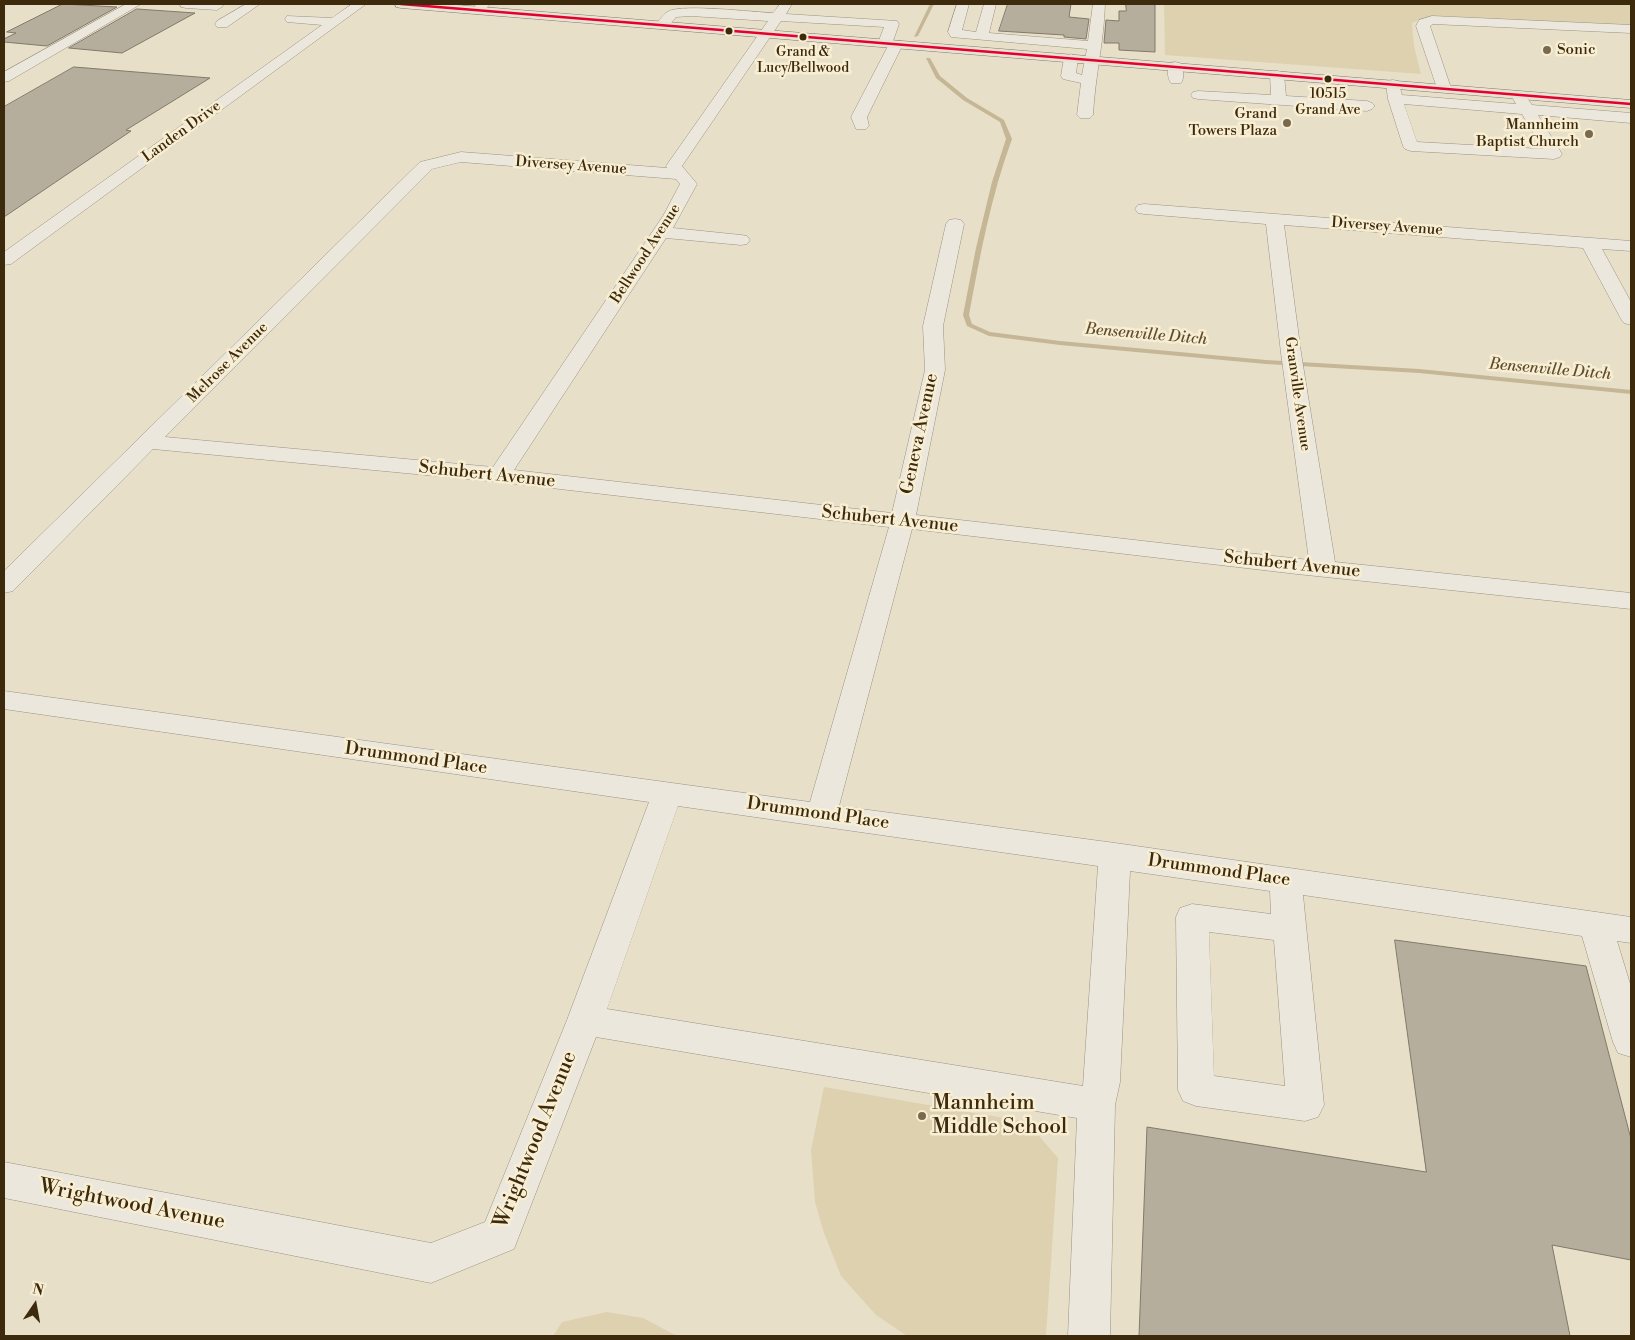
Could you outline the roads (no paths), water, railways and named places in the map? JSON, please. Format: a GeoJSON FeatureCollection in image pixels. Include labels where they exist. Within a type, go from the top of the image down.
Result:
{"type":"FeatureCollection","features":[{"type":"Feature","properties":{"kind":"main road"},"geometry":{"type":"LineString","coordinates":[[401,4],[480,7],[662,25],[1072,58],[1094,53],[1175,73],[1276,75],[1394,92]]}},
{"type":"Feature","properties":{"kind":"main road"},"geometry":{"type":"LineString","coordinates":[[1440,93],[1518,95],[1631,104]]}},
{"type":"Feature","properties":{"kind":"street"},"geometry":{"type":"LineString","coordinates":[[4,78],[135,4]]}},
{"type":"Feature","properties":{"kind":"street"},"geometry":{"type":"LineString","coordinates":[[186,4],[218,6]]}},
{"type":"Feature","properties":{"kind":"street"},"geometry":{"type":"LineString","coordinates":[[222,24],[254,4]]}},
{"type":"Feature","properties":{"kind":"street","name":"Landen Drive"},"geometry":{"type":"LineString","coordinates":[[4,260],[360,4]]}},
{"type":"Feature","properties":{"kind":"street"},"geometry":{"type":"LineString","coordinates":[[764,33],[786,4]]}},
{"type":"Feature","properties":{"kind":"street"},"geometry":{"type":"LineString","coordinates":[[963,4],[955,32],[1094,53]]}},
{"type":"Feature","properties":{"kind":"street"},"geometry":{"type":"LineString","coordinates":[[982,36],[990,4]]}},
{"type":"Feature","properties":{"kind":"street"},"geometry":{"type":"LineString","coordinates":[[1085,115],[1088,80],[1094,53],[1098,4]]}},
{"type":"Feature","properties":{"kind":"street"},"geometry":{"type":"LineString","coordinates":[[662,25],[669,15],[680,13],[892,24],[890,44],[859,117],[861,126]]}},
{"type":"Feature","properties":{"kind":"street"},"geometry":{"type":"LineString","coordinates":[[292,20],[334,22]]}},
{"type":"Feature","properties":{"kind":"street"},"geometry":{"type":"LineString","coordinates":[[1440,93],[1423,26],[1424,22],[1432,20],[1631,30]]}},
{"type":"Feature","properties":{"kind":"street","name":"Bellwood Avenue"},"geometry":{"type":"LineString","coordinates":[[499,475],[662,232],[689,184],[674,166],[764,33]]}},
{"type":"Feature","properties":{"kind":"street"},"geometry":{"type":"LineString","coordinates":[[1608,37],[1631,38]]}},
{"type":"Feature","properties":{"kind":"street"},"geometry":{"type":"LineString","coordinates":[[995,52],[1002,38]]}},
{"type":"Feature","properties":{"kind":"street"},"geometry":{"type":"LineString","coordinates":[[1072,58],[1068,76],[1088,80]]}},
{"type":"Feature","properties":{"kind":"street"},"geometry":{"type":"LineString","coordinates":[[1276,75],[1279,100]]}},
{"type":"Feature","properties":{"kind":"street"},"geometry":{"type":"LineString","coordinates":[[1518,95],[1527,110],[1554,154],[1411,146],[1394,92],[1440,93],[1527,110],[1631,118]]}},
{"type":"Feature","properties":{"kind":"street"},"geometry":{"type":"LineString","coordinates":[[1198,95],[1366,106]]}},
{"type":"Feature","properties":{"kind":"street","name":"Diversey Avenue"},"geometry":{"type":"LineString","coordinates":[[461,158],[680,174]]}},
{"type":"Feature","properties":{"kind":"street","name":"Melrose Avenue"},"geometry":{"type":"LineString","coordinates":[[4,585],[426,165],[461,158]]}},
{"type":"Feature","properties":{"kind":"street","name":"Diversey Avenue"},"geometry":{"type":"LineString","coordinates":[[1144,209],[1631,246]]}},
{"type":"Feature","properties":{"kind":"street","name":"Granville Avenue"},"geometry":{"type":"LineString","coordinates":[[1274,219],[1295,382],[1323,568]]}},
{"type":"Feature","properties":{"kind":"street","name":"Geneva Avenue"},"geometry":{"type":"LineString","coordinates":[[822,814],[902,522],[935,370],[934,326],[936,310],[955,224]]}},
{"type":"Feature","properties":{"kind":"street"},"geometry":{"type":"LineString","coordinates":[[662,232],[741,240]]}},
{"type":"Feature","properties":{"kind":"street"},"geometry":{"type":"LineString","coordinates":[[1590,243],[1631,319]]}},
{"type":"Feature","properties":{"kind":"street","name":"Schubert Avenue"},"geometry":{"type":"LineString","coordinates":[[148,442],[499,475],[902,522],[1631,601]]}},
{"type":"Feature","properties":{"kind":"street","name":"Drummond Place"},"geometry":{"type":"LineString","coordinates":[[4,700],[667,794],[822,814],[1631,930]]}},
{"type":"Feature","properties":{"kind":"street","name":"Wrightwood Avenue"},"geometry":{"type":"LineString","coordinates":[[4,1180],[431,1263],[500,1235],[585,1020],[667,794]]}},
{"type":"Feature","properties":{"kind":"street"},"geometry":{"type":"LineString","coordinates":[[1089,1336],[1096,1105],[1102,1082],[1115,856]]}},
{"type":"Feature","properties":{"kind":"street"},"geometry":{"type":"LineString","coordinates":[[1285,881],[1304,1105],[1196,1090],[1192,917],[1289,929]]}},
{"type":"Feature","properties":{"kind":"street"},"geometry":{"type":"LineString","coordinates":[[1595,925],[1631,1042]]}},
{"type":"Feature","properties":{"kind":"street"},"geometry":{"type":"LineString","coordinates":[[585,1020],[1096,1105]]}},
{"type":"Feature","properties":{"kind":"waterway","name":"Bensenville Ditch"},"geometry":{"type":"LineString","coordinates":[[916,36],[932,4]]}},
{"type":"Feature","properties":{"kind":"waterway","name":"Bensenville Ditch"},"geometry":{"type":"LineString","coordinates":[[928,59],[938,77],[965,99],[1002,121],[1009,139],[1001,160],[983,226],[966,315],[969,325],[989,334],[1060,343],[1266,362],[1419,371],[1631,392]]}},
{"type":"Feature","properties":{"kind":"place","name":"Grand & Lucy/Bellwood"},"geometry":{"type":"Point","coordinates":[803,37]}},
{"type":"Feature","properties":{"kind":"place","name":"Sonic"},"geometry":{"type":"Point","coordinates":[1547,50]}},
{"type":"Feature","properties":{"kind":"place","name":"10515 Grand Ave"},"geometry":{"type":"Point","coordinates":[1328,79]}},
{"type":"Feature","properties":{"kind":"place","name":"Grand Towers Plaza"},"geometry":{"type":"Point","coordinates":[1287,123]}},
{"type":"Feature","properties":{"kind":"place","name":"Mannheim Baptist Church"},"geometry":{"type":"Point","coordinates":[1589,134]}},
{"type":"Feature","properties":{"kind":"place","name":"Mannheim Middle School"},"geometry":{"type":"Point","coordinates":[922,1116]}}]}
